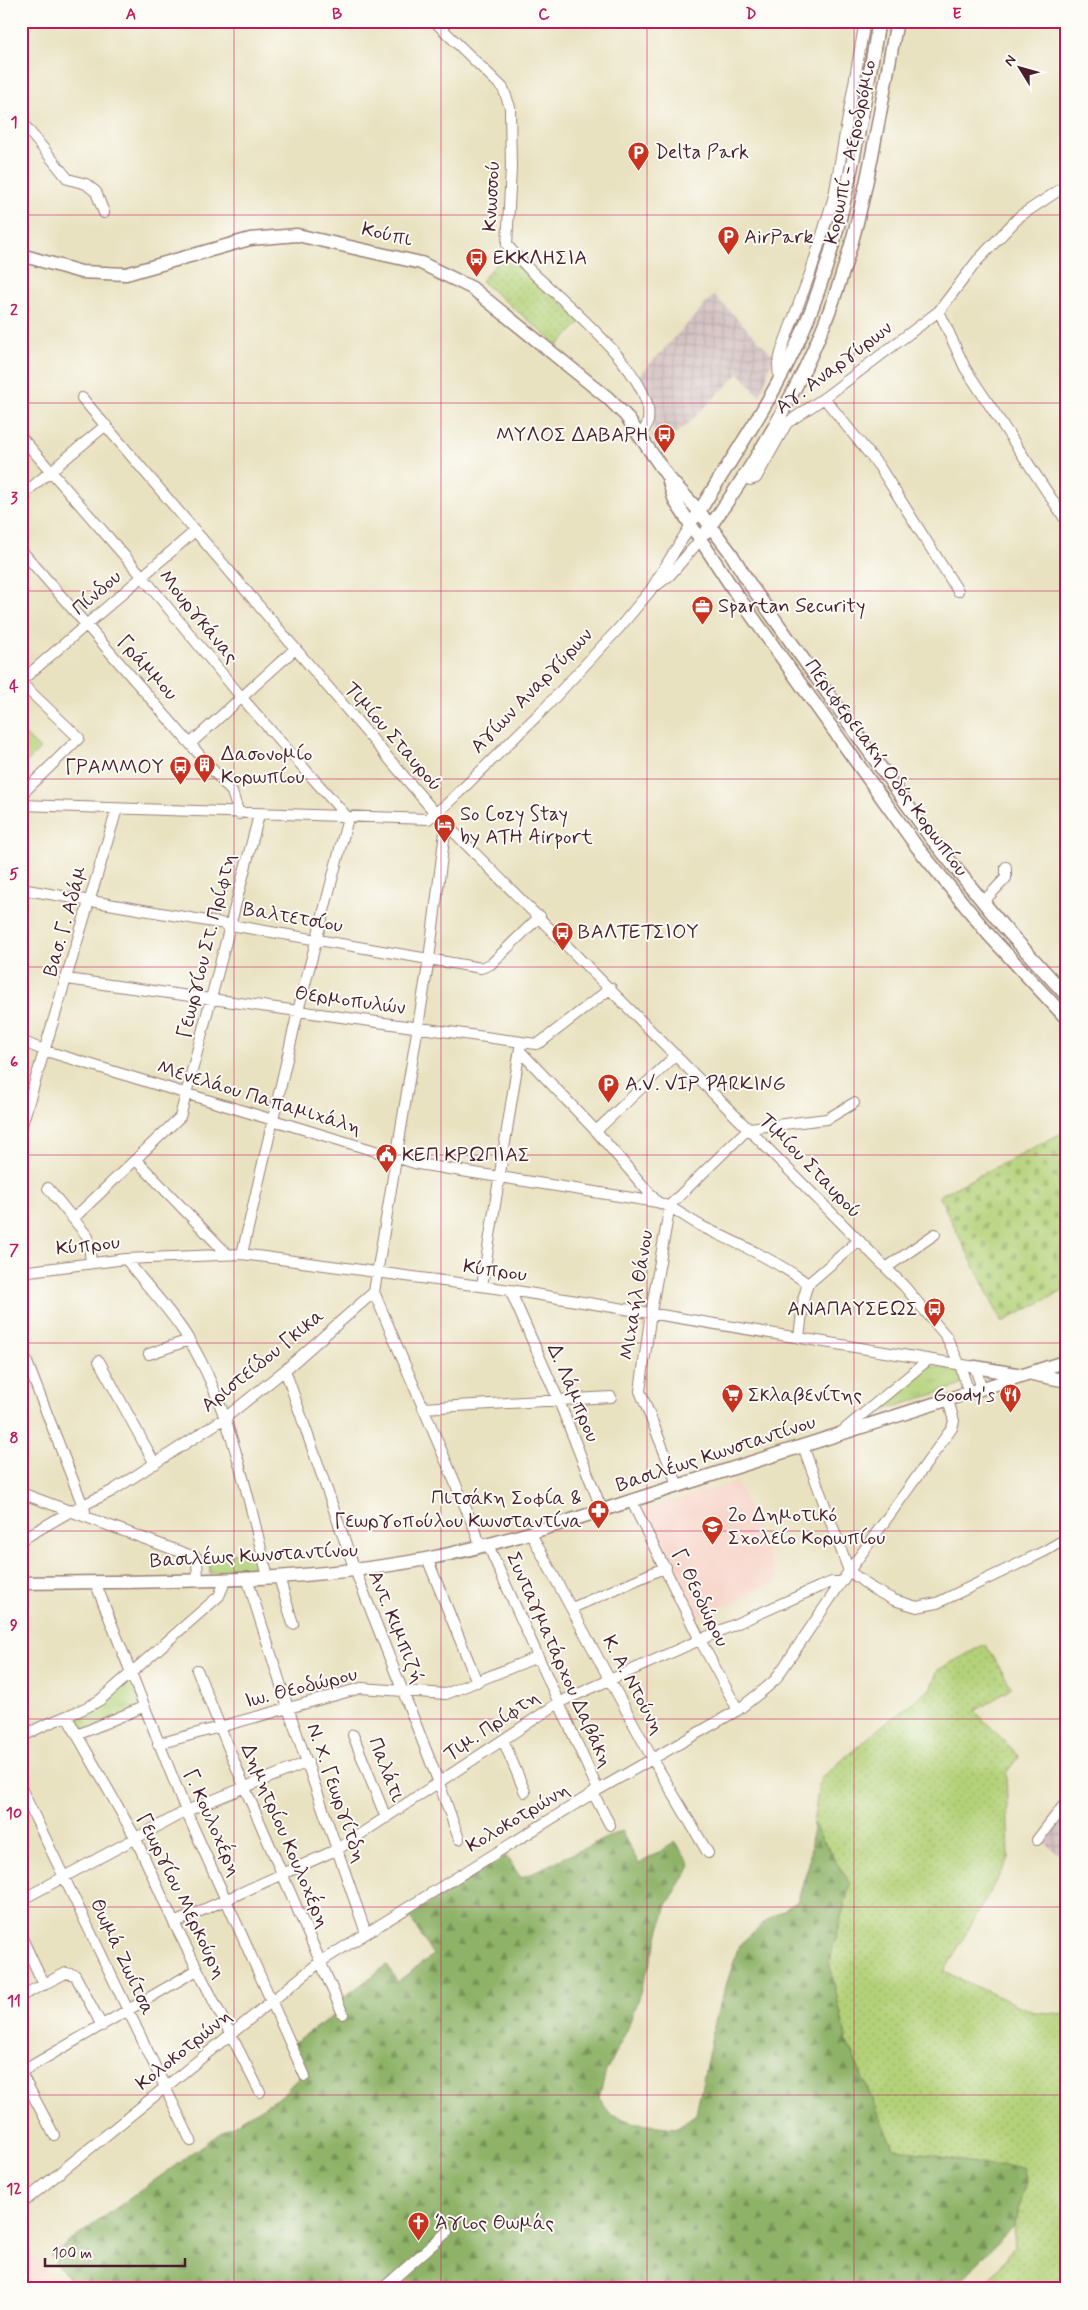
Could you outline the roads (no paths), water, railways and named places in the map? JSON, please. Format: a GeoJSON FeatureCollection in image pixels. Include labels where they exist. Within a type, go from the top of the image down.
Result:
{"type":"FeatureCollection","features":[{"type":"Feature","properties":{"kind":"main road","name":"Κορωπί - Αεροδρόμιο"},"geometry":{"type":"LineString","coordinates":[[691,525],[747,437],[779,382],[815,302],[834,242],[854,161],[879,21]]}},
{"type":"Feature","properties":{"kind":"main road","name":"Κορωπί - Αεροδρόμιο"},"geometry":{"type":"LineString","coordinates":[[710,526],[779,417],[807,364],[841,280],[866,184],[896,21]]}},
{"type":"Feature","properties":{"kind":"main road","name":"Κούπι"},"geometry":{"type":"LineString","coordinates":[[21,255],[81,272],[126,274],[250,239],[272,235],[297,235],[421,262],[472,288],[512,318],[608,398],[640,435],[668,477],[699,512]]}},
{"type":"Feature","properties":{"kind":"main road","name":"Κούπι"},"geometry":{"type":"LineString","coordinates":[[668,477],[675,501],[691,525]]}},
{"type":"Feature","properties":{"kind":"main road"},"geometry":{"type":"LineString","coordinates":[[722,509],[722,526],[730,552]]}},
{"type":"Feature","properties":{"kind":"main road","name":"Περιφερειακή Οδός Κορωπίου"},"geometry":{"type":"LineString","coordinates":[[699,512],[730,552],[751,586],[931,838],[983,902],[1067,996]]}},
{"type":"Feature","properties":{"kind":"main road","name":"Περιφερειακή Οδός Κορωπίου"},"geometry":{"type":"LineString","coordinates":[[691,525],[918,847],[989,936],[1067,1019]]}},
{"type":"Feature","properties":{"kind":"main road","name":"Αγίων Αναργύρων"},"geometry":{"type":"LineString","coordinates":[[700,540],[710,526]]}},
{"type":"Feature","properties":{"kind":"main road","name":"Βασιλέως Κωνσταντίνου"},"geometry":{"type":"LineString","coordinates":[[21,1583],[273,1577],[355,1570],[484,1546],[836,1436],[1067,1361]]}},
{"type":"Feature","properties":{"kind":"main road"},"geometry":{"type":"LineString","coordinates":[[975,1367],[1067,1381]]}},
{"type":"Feature","properties":{"kind":"street","name":"Κνωσσού"},"geometry":{"type":"LineString","coordinates":[[434,21],[503,88],[510,106],[511,168],[507,245],[530,270],[604,339],[635,379],[646,406],[648,421],[648,426],[640,435]]}},
{"type":"Feature","properties":{"kind":"street"},"geometry":{"type":"LineString","coordinates":[[779,382],[778,364],[783,346],[811,271],[834,196],[866,21]]}},
{"type":"Feature","properties":{"kind":"street"},"geometry":{"type":"LineString","coordinates":[[21,121],[68,179],[86,184],[96,192],[104,213]]}},
{"type":"Feature","properties":{"kind":"street","name":"Αγ. Αναργύρων"},"geometry":{"type":"LineString","coordinates":[[743,475],[750,480],[756,478],[786,423],[824,398],[939,311],[977,261],[1020,216],[1067,185]]}},
{"type":"Feature","properties":{"kind":"street"},"geometry":{"type":"LineString","coordinates":[[939,311],[965,368],[1067,522]]}},
{"type":"Feature","properties":{"kind":"street","name":"Τιμίου Σταυρού"},"geometry":{"type":"LineString","coordinates":[[82,398],[294,650],[436,814],[540,916],[886,1268],[946,1336],[960,1365],[969,1393]]}},
{"type":"Feature","properties":{"kind":"street"},"geometry":{"type":"LineString","coordinates":[[824,398],[879,466],[958,591]]}},
{"type":"Feature","properties":{"kind":"street"},"geometry":{"type":"LineString","coordinates":[[21,496],[106,425]]}},
{"type":"Feature","properties":{"kind":"street","name":"Μουργκάνας"},"geometry":{"type":"LineString","coordinates":[[21,437],[142,576],[242,698],[348,818]]}},
{"type":"Feature","properties":{"kind":"street","name":"Αγίων Αναργύρων"},"geometry":{"type":"LineString","coordinates":[[436,814],[545,708],[620,627],[650,591],[691,525]]}},
{"type":"Feature","properties":{"kind":"street","name":"Πίνδου"},"geometry":{"type":"LineString","coordinates":[[21,682],[195,531]]}},
{"type":"Feature","properties":{"kind":"street","name":"Αγίων Αναργύρων"},"geometry":{"type":"LineString","coordinates":[[650,591],[670,575],[700,540]]}},
{"type":"Feature","properties":{"kind":"street","name":"Γράμμου"},"geometry":{"type":"LineString","coordinates":[[21,550],[232,792],[240,814]]}},
{"type":"Feature","properties":{"kind":"street"},"geometry":{"type":"LineString","coordinates":[[190,743],[294,650]]}},
{"type":"Feature","properties":{"kind":"street"},"geometry":{"type":"LineString","coordinates":[[21,682],[79,738],[21,796]]}},
{"type":"Feature","properties":{"kind":"street"},"geometry":{"type":"LineString","coordinates":[[21,805],[424,820],[436,814]]}},
{"type":"Feature","properties":{"kind":"street","name":"Βασ. Γ. Αδάμ"},"geometry":{"type":"LineString","coordinates":[[21,1128],[46,1051],[117,809]]}},
{"type":"Feature","properties":{"kind":"street","name":"Γεωργίου Στ. Πρίφτη"},"geometry":{"type":"LineString","coordinates":[[74,1218],[176,1123],[180,1117],[188,1095],[259,814]]}},
{"type":"Feature","properties":{"kind":"street"},"geometry":{"type":"LineString","coordinates":[[242,1254],[298,1011],[348,818]]}},
{"type":"Feature","properties":{"kind":"street"},"geometry":{"type":"LineString","coordinates":[[374,1292],[429,959],[446,824]]}},
{"type":"Feature","properties":{"kind":"street"},"geometry":{"type":"LineString","coordinates":[[983,902],[1003,882],[1007,874],[1006,867]]}},
{"type":"Feature","properties":{"kind":"street","name":"Βαλτετσίου"},"geometry":{"type":"LineString","coordinates":[[21,889],[480,968],[491,964],[540,916]]}},
{"type":"Feature","properties":{"kind":"street","name":"Θερμοπυλών"},"geometry":{"type":"LineString","coordinates":[[67,979],[417,1028],[520,1046],[541,1042],[611,988]]}},
{"type":"Feature","properties":{"kind":"street","name":"Μενελάου Παπαμιχάλη"},"geometry":{"type":"LineString","coordinates":[[21,1041],[46,1051],[396,1159],[500,1178],[657,1202],[670,1206],[692,1221],[724,1236],[808,1284]]}},
{"type":"Feature","properties":{"kind":"street"},"geometry":{"type":"LineString","coordinates":[[520,1046],[657,1202]]}},
{"type":"Feature","properties":{"kind":"street"},"geometry":{"type":"LineString","coordinates":[[482,1286],[520,1046]]}},
{"type":"Feature","properties":{"kind":"street"},"geometry":{"type":"LineString","coordinates":[[596,1131],[676,1055]]}},
{"type":"Feature","properties":{"kind":"street"},"geometry":{"type":"LineString","coordinates":[[670,1206],[749,1128],[827,1119],[854,1103]]}},
{"type":"Feature","properties":{"kind":"street"},"geometry":{"type":"LineString","coordinates":[[136,1160],[227,1254]]}},
{"type":"Feature","properties":{"kind":"street"},"geometry":{"type":"LineString","coordinates":[[48,1188],[88,1237],[91,1262]]}},
{"type":"Feature","properties":{"kind":"street","name":"Μιχαήλ Θάνου"},"geometry":{"type":"LineString","coordinates":[[670,1206],[651,1312],[640,1391],[678,1486]]}},
{"type":"Feature","properties":{"kind":"street"},"geometry":{"type":"LineString","coordinates":[[886,1268],[935,1234]]}},
{"type":"Feature","properties":{"kind":"street"},"geometry":{"type":"LineString","coordinates":[[799,1338],[804,1296],[808,1284],[859,1240]]}},
{"type":"Feature","properties":{"kind":"street","name":"Κύπρου"},"geometry":{"type":"LineString","coordinates":[[21,1272],[126,1259],[242,1254],[510,1290],[975,1367]]}},
{"type":"Feature","properties":{"kind":"street"},"geometry":{"type":"LineString","coordinates":[[126,1259],[189,1340],[225,1418],[273,1577],[293,1624]]}},
{"type":"Feature","properties":{"kind":"street","name":"Δ. Λάμπρου"},"geometry":{"type":"LineString","coordinates":[[510,1290],[602,1510]]}},
{"type":"Feature","properties":{"kind":"street","name":"Αριστείδου Γκικα"},"geometry":{"type":"LineString","coordinates":[[21,1540],[71,1511],[85,1511],[225,1418],[285,1370],[374,1292]]}},
{"type":"Feature","properties":{"kind":"street","name":"Συνταγματάρχου Δαβάκη"},"geometry":{"type":"LineString","coordinates":[[374,1292],[476,1532],[560,1702],[610,1825]]}},
{"type":"Feature","properties":{"kind":"street"},"geometry":{"type":"LineString","coordinates":[[149,1354],[189,1340]]}},
{"type":"Feature","properties":{"kind":"street"},"geometry":{"type":"LineString","coordinates":[[21,1347],[85,1511],[197,1558],[198,1580]]}},
{"type":"Feature","properties":{"kind":"street"},"geometry":{"type":"LineString","coordinates":[[836,1436],[928,1360]]}},
{"type":"Feature","properties":{"kind":"street"},"geometry":{"type":"LineString","coordinates":[[99,1361],[156,1464]]}},
{"type":"Feature","properties":{"kind":"street"},"geometry":{"type":"LineString","coordinates":[[975,1367],[982,1389]]}},
{"type":"Feature","properties":{"kind":"street","name":"Αντ. Κιμπιζή"},"geometry":{"type":"LineString","coordinates":[[285,1370],[355,1570],[439,1783],[459,1839]]}},
{"type":"Feature","properties":{"kind":"street"},"geometry":{"type":"LineString","coordinates":[[423,1408],[611,1398]]}},
{"type":"Feature","properties":{"kind":"street","name":"Κολοκοτρώνη"},"geometry":{"type":"LineString","coordinates":[[21,2204],[320,1962],[596,1791],[738,1710],[775,1680],[849,1571],[952,1428],[954,1421],[948,1400]]}},
{"type":"Feature","properties":{"kind":"street"},"geometry":{"type":"LineString","coordinates":[[803,1446],[849,1571],[873,1589],[894,1600],[917,1607],[946,1599],[1045,1551],[1067,1538]]}},
{"type":"Feature","properties":{"kind":"street"},"geometry":{"type":"LineString","coordinates":[[21,1493],[71,1511]]}},
{"type":"Feature","properties":{"kind":"street","name":"Γ. Θεοδώρου"},"geometry":{"type":"LineString","coordinates":[[631,1500],[666,1567],[700,1640],[738,1710]]}},
{"type":"Feature","properties":{"kind":"street","name":"Κ. Α. Ντούνη"},"geometry":{"type":"LineString","coordinates":[[530,1532],[652,1758],[708,1853]]}},
{"type":"Feature","properties":{"kind":"street"},"geometry":{"type":"LineString","coordinates":[[427,1558],[477,1682]]}},
{"type":"Feature","properties":{"kind":"street"},"geometry":{"type":"LineString","coordinates":[[572,1608],[666,1567]]}},
{"type":"Feature","properties":{"kind":"street","name":"Ν. Χ. Γεωργίτδη"},"geometry":{"type":"LineString","coordinates":[[247,1578],[288,1708],[366,1933]]}},
{"type":"Feature","properties":{"kind":"street"},"geometry":{"type":"LineString","coordinates":[[21,1738],[100,1700],[130,1671],[219,1596],[226,1579]]}},
{"type":"Feature","properties":{"kind":"street","name":"Γ. Κουλοχέρη"},"geometry":{"type":"LineString","coordinates":[[95,1582],[186,1811],[270,2002],[305,2076]]}},
{"type":"Feature","properties":{"kind":"street","name":"Τιμ. Πρίφτη"},"geometry":{"type":"LineString","coordinates":[[174,1923],[338,1849],[560,1702],[818,1587],[832,1582],[842,1582]]}},
{"type":"Feature","properties":{"kind":"street","name":"Ιω. Θεοδώρου"},"geometry":{"type":"LineString","coordinates":[[158,1744],[361,1688],[446,1694],[537,1657]]}},
{"type":"Feature","properties":{"kind":"street","name":"Δημητρίου Κουλοχέρη"},"geometry":{"type":"LineString","coordinates":[[197,1670],[244,1786],[344,2014]]}},
{"type":"Feature","properties":{"kind":"street"},"geometry":{"type":"LineString","coordinates":[[77,1735],[144,1706]]}},
{"type":"Feature","properties":{"kind":"street","name":"Γεωργίου Μερκούρη"},"geometry":{"type":"LineString","coordinates":[[68,1717],[135,1837],[197,1970],[260,2092]]}},
{"type":"Feature","properties":{"kind":"street","name":"Παλάτι"},"geometry":{"type":"LineString","coordinates":[[353,1734],[386,1818]]}},
{"type":"Feature","properties":{"kind":"street"},"geometry":{"type":"LineString","coordinates":[[503,1740],[525,1792]]}},
{"type":"Feature","properties":{"kind":"street"},"geometry":{"type":"LineString","coordinates":[[21,1900],[186,1811],[244,1786],[308,1762]]}},
{"type":"Feature","properties":{"kind":"street","name":"Θωμά Ζωίτσα"},"geometry":{"type":"LineString","coordinates":[[21,1788],[66,1877],[127,2010],[191,2141]]}},
{"type":"Feature","properties":{"kind":"street"},"geometry":{"type":"LineString","coordinates":[[1037,1840],[1067,1801]]}},
{"type":"Feature","properties":{"kind":"street"},"geometry":{"type":"LineString","coordinates":[[21,1936],[44,1985]]}},
{"type":"Feature","properties":{"kind":"street"},"geometry":{"type":"LineString","coordinates":[[54,2135],[21,2072],[197,1970]]}},
{"type":"Feature","properties":{"kind":"street"},"geometry":{"type":"LineString","coordinates":[[21,1996],[66,1974],[75,1976],[102,2026]]}},
{"type":"Feature","properties":{"kind":"street"},"geometry":{"type":"LineString","coordinates":[[382,2289],[447,2232]]}},
{"type":"Feature","properties":{"kind":"place","name":"Delta Park"},"geometry":{"type":"Point","coordinates":[639,171]}},
{"type":"Feature","properties":{"kind":"place","name":"AirPark"},"geometry":{"type":"Point","coordinates":[728,256]}},
{"type":"Feature","properties":{"kind":"place","name":"ΕΚΚΛΗΣΙΑ"},"geometry":{"type":"Point","coordinates":[477,277]}},
{"type":"Feature","properties":{"kind":"place","name":"ΜΥΛΟΣ ΔΑΒΑΡΗ"},"geometry":{"type":"Point","coordinates":[665,454]}},
{"type":"Feature","properties":{"kind":"place","name":"Spartan Security"},"geometry":{"type":"Point","coordinates":[702,625]}},
{"type":"Feature","properties":{"kind":"place","name":"Δασονομίο Κορωπίου"},"geometry":{"type":"Point","coordinates":[205,784]}},
{"type":"Feature","properties":{"kind":"place","name":"ΓΡΑΜΜΟΥ"},"geometry":{"type":"Point","coordinates":[180,786]}},
{"type":"Feature","properties":{"kind":"place","name":"So Cozy Stay by ATH Airport"},"geometry":{"type":"Point","coordinates":[444,844]}},
{"type":"Feature","properties":{"kind":"place","name":"ΒΑΛΤΕΤΣΙΟΥ"},"geometry":{"type":"Point","coordinates":[562,951]}},
{"type":"Feature","properties":{"kind":"place","name":"A.V. VIP PARKING"},"geometry":{"type":"Point","coordinates":[609,1103]}},
{"type":"Feature","properties":{"kind":"place","name":"ΚΕΠ ΚΡΩΠΙΑΣ"},"geometry":{"type":"Point","coordinates":[386,1174]}},
{"type":"Feature","properties":{"kind":"place","name":"ΑΝΑΠΑΥΣΕΩΣ"},"geometry":{"type":"Point","coordinates":[934,1328]}},
{"type":"Feature","properties":{"kind":"place","name":"Σκλαβενίτης"},"geometry":{"type":"Point","coordinates":[732,1414]}},
{"type":"Feature","properties":{"kind":"place","name":"Goody's"},"geometry":{"type":"Point","coordinates":[1011,1414]}},
{"type":"Feature","properties":{"kind":"place","name":"Πιτσάκη Σοφία & Γεωργοπούλου Κωνσταντίνα"},"geometry":{"type":"Point","coordinates":[598,1529]}},
{"type":"Feature","properties":{"kind":"place","name":"2ο Δημοτικό Σχολείο Κορωπίου"},"geometry":{"type":"Point","coordinates":[712,1546]}},
{"type":"Feature","properties":{"kind":"place","name":"Άγιος Θωμάς"},"geometry":{"type":"Point","coordinates":[419,2242]}}]}
